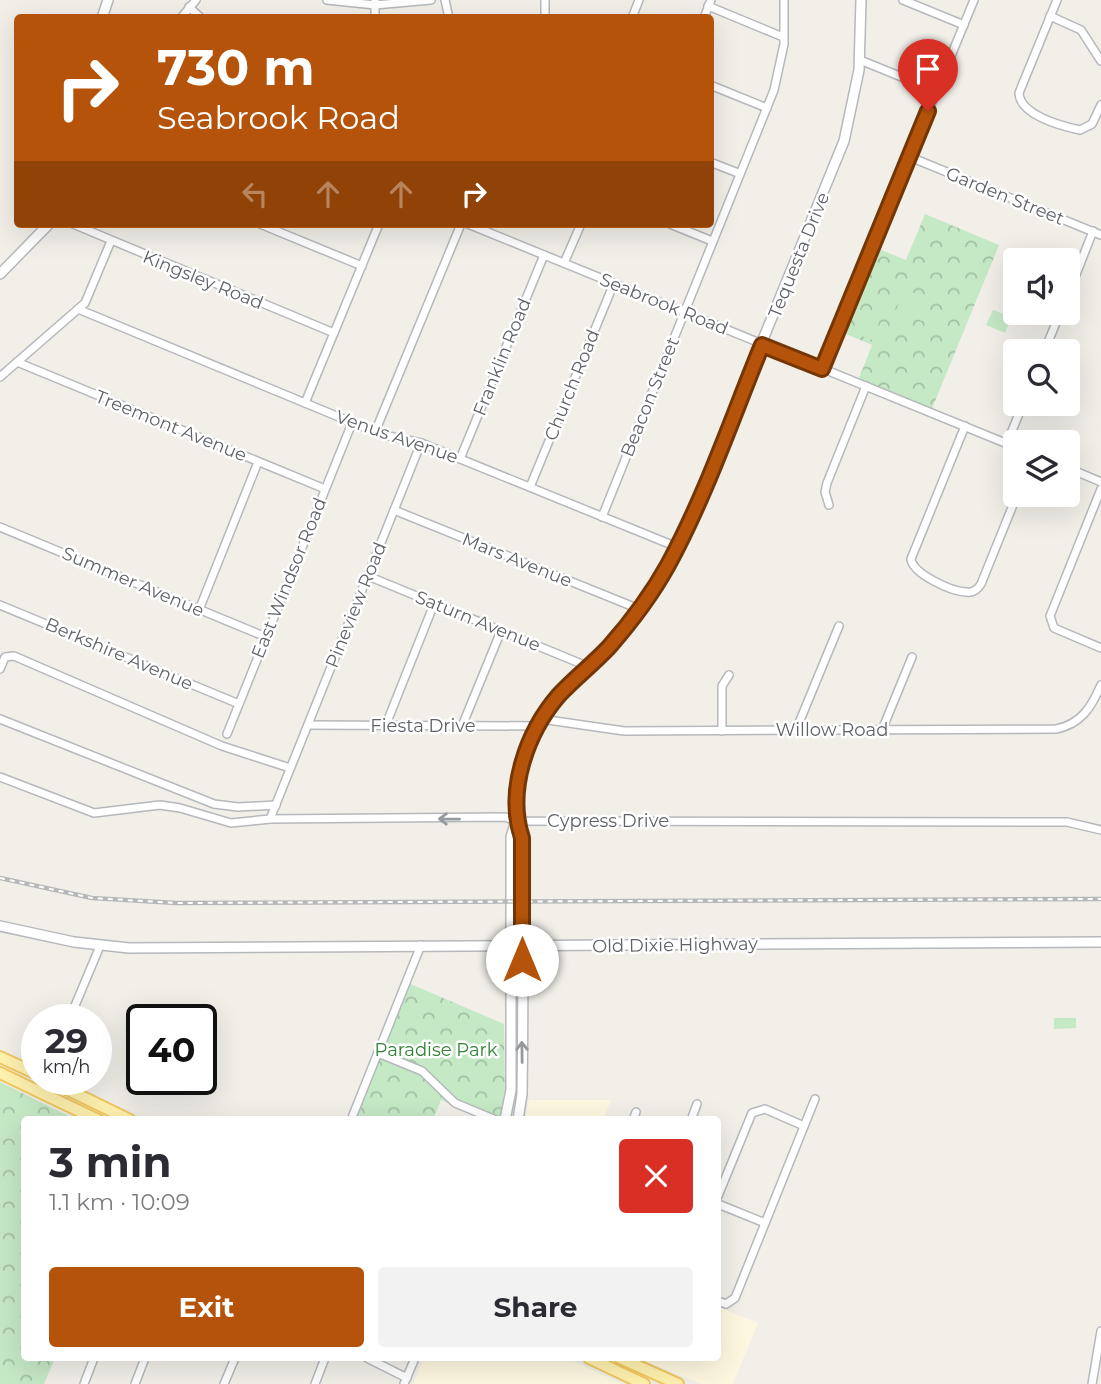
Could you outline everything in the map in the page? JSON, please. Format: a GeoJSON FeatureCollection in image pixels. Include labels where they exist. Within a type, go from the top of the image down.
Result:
{"type":"FeatureCollection","features":[{"type":"Feature","properties":{"kind":"main road"},"geometry":{"type":"LineString","coordinates":[[0,1058],[21,1067]]}},
{"type":"Feature","properties":{"kind":"main road"},"geometry":{"type":"LineString","coordinates":[[0,1073],[21,1082]]}},
{"type":"Feature","properties":{"kind":"main road"},"geometry":{"type":"LineString","coordinates":[[56,1095],[91,1116]]}},
{"type":"Feature","properties":{"kind":"main road"},"geometry":{"type":"LineString","coordinates":[[78,1095],[122,1116]]}},
{"type":"Feature","properties":{"kind":"main road"},"geometry":{"type":"LineString","coordinates":[[595,1361],[641,1383],[663,1378]]}},
{"type":"Feature","properties":{"kind":"main road"},"geometry":{"type":"LineString","coordinates":[[626,1361],[678,1384]]}},
{"type":"Feature","properties":{"kind":"street"},"geometry":{"type":"LineString","coordinates":[[184,14],[196,0]]}},
{"type":"Feature","properties":{"kind":"street"},"geometry":{"type":"LineString","coordinates":[[327,0],[375,3],[431,0]]}},
{"type":"Feature","properties":{"kind":"street","name":"Beacon Street"},"geometry":{"type":"LineString","coordinates":[[602,517],[738,173],[767,108],[779,72],[784,0]]}},
{"type":"Feature","properties":{"kind":"street","name":"Tequesta Drive"},"geometry":{"type":"LineString","coordinates":[[506,1116],[511,1090],[511,837],[516,821],[520,772],[540,723],[558,696],[589,667],[639,609],[677,547],[840,152],[853,106],[860,60],[861,0]]}},
{"type":"Feature","properties":{"kind":"street"},"geometry":{"type":"LineString","coordinates":[[903,0],[964,25]]}},
{"type":"Feature","properties":{"kind":"street"},"geometry":{"type":"LineString","coordinates":[[822,369],[974,0]]}},
{"type":"Feature","properties":{"kind":"street"},"geometry":{"type":"LineString","coordinates":[[1057,0],[1019,93],[1021,103],[1029,110],[1080,130],[1092,124],[1101,105]]}},
{"type":"Feature","properties":{"kind":"street"},"geometry":{"type":"LineString","coordinates":[[710,3],[783,37]]}},
{"type":"Feature","properties":{"kind":"street"},"geometry":{"type":"LineString","coordinates":[[189,7],[197,14]]}},
{"type":"Feature","properties":{"kind":"street"},"geometry":{"type":"LineString","coordinates":[[1050,16],[1081,30],[1101,61]]}},
{"type":"Feature","properties":{"kind":"street"},"geometry":{"type":"LineString","coordinates":[[860,60],[936,91]]}},
{"type":"Feature","properties":{"kind":"street"},"geometry":{"type":"LineString","coordinates":[[714,87],[767,108]]}},
{"type":"Feature","properties":{"kind":"street","name":"Garden Street"},"geometry":{"type":"LineString","coordinates":[[910,156],[1097,233]]}},
{"type":"Feature","properties":{"kind":"street"},"geometry":{"type":"LineString","coordinates":[[714,164],[738,173]]}},
{"type":"Feature","properties":{"kind":"street"},"geometry":{"type":"LineString","coordinates":[[0,274],[45,228]]}},
{"type":"Feature","properties":{"kind":"street","name":"Kingsley Road"},"geometry":{"type":"LineString","coordinates":[[83,228],[334,333]]}},
{"type":"Feature","properties":{"kind":"street"},"geometry":{"type":"LineString","coordinates":[[270,228],[362,266]]}},
{"type":"Feature","properties":{"kind":"street"},"geometry":{"type":"LineString","coordinates":[[305,403],[377,228]]}},
{"type":"Feature","properties":{"kind":"street"},"geometry":{"type":"LineString","coordinates":[[375,432],[459,228]]}},
{"type":"Feature","properties":{"kind":"street","name":"Seabrook Road"},"geometry":{"type":"LineString","coordinates":[[478,228],[1003,442]]}},
{"type":"Feature","properties":{"kind":"street"},"geometry":{"type":"LineString","coordinates":[[564,263],[579,228]]}},
{"type":"Feature","properties":{"kind":"street"},"geometry":{"type":"LineString","coordinates":[[680,228],[712,241]]}},
{"type":"Feature","properties":{"kind":"street"},"geometry":{"type":"LineString","coordinates":[[1080,269],[1097,233]]}},
{"type":"Feature","properties":{"kind":"street"},"geometry":{"type":"LineString","coordinates":[[0,377],[85,303],[111,241]]}},
{"type":"Feature","properties":{"kind":"street","name":"Franklin Road"},"geometry":{"type":"LineString","coordinates":[[460,459],[544,255]]}},
{"type":"Feature","properties":{"kind":"street","name":"Church Road"},"geometry":{"type":"LineString","coordinates":[[530,487],[614,283]]}},
{"type":"Feature","properties":{"kind":"street","name":"Venus Avenue"},"geometry":{"type":"LineString","coordinates":[[78,309],[352,423],[375,432],[421,443],[677,547]]}},
{"type":"Feature","properties":{"kind":"street","name":"Treemont Avenue"},"geometry":{"type":"LineString","coordinates":[[17,362],[325,489]]}},
{"type":"Feature","properties":{"kind":"street"},"geometry":{"type":"LineString","coordinates":[[829,505],[825,492],[827,484],[866,386]]}},
{"type":"Feature","properties":{"kind":"street","name":"East Windsor Road"},"geometry":{"type":"LineString","coordinates":[[227,734],[352,423]]}},
{"type":"Feature","properties":{"kind":"street"},"geometry":{"type":"LineString","coordinates":[[965,426],[911,559],[913,568],[920,574],[966,593],[975,591],[981,584],[1012,507]]}},
{"type":"Feature","properties":{"kind":"street","name":"Pineview Road"},"geometry":{"type":"LineString","coordinates":[[272,820],[290,768],[421,443]]}},
{"type":"Feature","properties":{"kind":"street"},"geometry":{"type":"LineString","coordinates":[[199,610],[258,462]]}},
{"type":"Feature","properties":{"kind":"street"},"geometry":{"type":"LineString","coordinates":[[1080,473],[1101,482]]}},
{"type":"Feature","properties":{"kind":"street"},"geometry":{"type":"LineString","coordinates":[[1101,489],[1049,616],[1054,628],[1101,648]]}},
{"type":"Feature","properties":{"kind":"street","name":"Mars Avenue"},"geometry":{"type":"LineString","coordinates":[[394,510],[639,609]]}},
{"type":"Feature","properties":{"kind":"street","name":"Summer Avenue"},"geometry":{"type":"LineString","coordinates":[[0,527],[266,637]]}},
{"type":"Feature","properties":{"kind":"street","name":"Saturn Avenue"},"geometry":{"type":"LineString","coordinates":[[368,576],[589,667]]}},
{"type":"Feature","properties":{"kind":"street"},"geometry":{"type":"LineString","coordinates":[[385,727],[434,604]]}},
{"type":"Feature","properties":{"kind":"street","name":"Berkshire Avenue"},"geometry":{"type":"LineString","coordinates":[[0,605],[239,704]]}},
{"type":"Feature","properties":{"kind":"street"},"geometry":{"type":"LineString","coordinates":[[796,730],[839,626]]}},
{"type":"Feature","properties":{"kind":"street"},"geometry":{"type":"LineString","coordinates":[[463,726],[501,631]]}},
{"type":"Feature","properties":{"kind":"street"},"geometry":{"type":"LineString","coordinates":[[0,669],[5,657],[14,656],[222,746],[290,768]]}},
{"type":"Feature","properties":{"kind":"street"},"geometry":{"type":"LineString","coordinates":[[882,730],[912,657]]}},
{"type":"Feature","properties":{"kind":"street"},"geometry":{"type":"LineString","coordinates":[[722,731],[722,686],[729,675]]}},
{"type":"Feature","properties":{"kind":"street","name":"Willow Road"},"geometry":{"type":"LineString","coordinates":[[540,723],[624,731],[1061,728],[1088,712],[1101,685]]}},
{"type":"Feature","properties":{"kind":"street"},"geometry":{"type":"LineString","coordinates":[[0,719],[214,804],[238,807],[276,805]]}},
{"type":"Feature","properties":{"kind":"street","name":"Fiesta Drive"},"geometry":{"type":"LineString","coordinates":[[308,726],[540,723]]}},
{"type":"Feature","properties":{"kind":"street","name":"Cypress Drive"},"geometry":{"type":"LineString","coordinates":[[0,777],[94,813],[160,805],[231,823],[272,820],[505,817],[516,821],[1067,822],[1101,830]]}},
{"type":"Feature","properties":{"kind":"street","name":"Tequesta Drive"},"geometry":{"type":"LineString","coordinates":[[516,821],[522,838],[522,1094],[519,1116]]}},
{"type":"Feature","properties":{"kind":"street","name":"Old Dixie Highway"},"geometry":{"type":"LineString","coordinates":[[0,926],[100,946],[522,947],[1101,942]]}},
{"type":"Feature","properties":{"kind":"street"},"geometry":{"type":"LineString","coordinates":[[353,1116],[421,945]]}},
{"type":"Feature","properties":{"kind":"street"},"geometry":{"type":"LineString","coordinates":[[76,1004],[100,946]]}},
{"type":"Feature","properties":{"kind":"street"},"geometry":{"type":"LineString","coordinates":[[378,1053],[422,1071],[455,1103],[486,1116]]}},
{"type":"Feature","properties":{"kind":"street"},"geometry":{"type":"LineString","coordinates":[[721,1302],[726,1304],[735,1298],[815,1099]]}},
{"type":"Feature","properties":{"kind":"street"},"geometry":{"type":"LineString","coordinates":[[692,1116],[697,1104]]}},
{"type":"Feature","properties":{"kind":"street"},"geometry":{"type":"LineString","coordinates":[[721,1189],[752,1112],[765,1109],[804,1126]]}},
{"type":"Feature","properties":{"kind":"street"},"geometry":{"type":"LineString","coordinates":[[634,1116],[636,1112]]}},
{"type":"Feature","properties":{"kind":"street"},"geometry":{"type":"LineString","coordinates":[[721,1205],[765,1223]]}},
{"type":"Feature","properties":{"kind":"street"},"geometry":{"type":"LineString","coordinates":[[1092,1384],[1101,1331]]}},
{"type":"Feature","properties":{"kind":"street"},"geometry":{"type":"LineString","coordinates":[[84,1384],[93,1361]]}},
{"type":"Feature","properties":{"kind":"street"},"geometry":{"type":"LineString","coordinates":[[135,1384],[144,1361]]}},
{"type":"Feature","properties":{"kind":"street"},"geometry":{"type":"LineString","coordinates":[[224,1384],[233,1361]]}},
{"type":"Feature","properties":{"kind":"street"},"geometry":{"type":"LineString","coordinates":[[315,1384],[325,1361]]}},
{"type":"Feature","properties":{"kind":"street"},"geometry":{"type":"LineString","coordinates":[[372,1361],[406,1381],[414,1361]]}},
{"type":"Feature","properties":{"kind":"shaded area"},"geometry":{"type":"Polygon","coordinates":[[[529,1100],[611,1100],[605,1116],[526,1116],[529,1100]]]}},
{"type":"Feature","properties":{"kind":"shaded area"},"geometry":{"type":"Polygon","coordinates":[[[721,1308],[758,1323],[733,1384],[701,1384],[644,1361],[721,1361],[721,1308]]]}},
{"type":"Feature","properties":{"kind":"shaded area"},"geometry":{"type":"Polygon","coordinates":[[[423,1361],[573,1361],[622,1384],[413,1384],[423,1361]]]}},
{"type":"Feature","properties":{"kind":"green space"},"geometry":{"type":"Polygon","coordinates":[[[925,214],[999,245],[931,411],[858,381],[872,345],[839,331],[874,247],[906,260],[925,214]]]}},
{"type":"Feature","properties":{"kind":"green space"},"geometry":{"type":"Polygon","coordinates":[[[905,289],[931,300],[922,321],[896,310],[905,289]]]}},
{"type":"Feature","properties":{"kind":"green space"},"geometry":{"type":"Polygon","coordinates":[[[864,310],[877,315],[876,318],[880,320],[872,340],[854,333],[864,310]]]}},
{"type":"Feature","properties":{"kind":"green space"},"geometry":{"type":"Polygon","coordinates":[[[993,310],[1003,314],[1003,325],[1008,325],[1005,333],[986,325],[993,310]]]}},
{"type":"Feature","properties":{"kind":"green space","name":"Paradise Park"},"geometry":{"type":"Polygon","coordinates":[[[408,983],[504,1024],[505,1099],[501,1116],[480,1116],[441,1100],[435,1116],[355,1116],[408,983]]]}},
{"type":"Feature","properties":{"kind":"green space"},"geometry":{"type":"Polygon","coordinates":[[[1054,1018],[1076,1018],[1076,1028],[1054,1029],[1054,1018]]]}},
{"type":"Feature","properties":{"kind":"green space"},"geometry":{"type":"Polygon","coordinates":[[[0,1082],[21,1092],[21,1095],[26,1095],[69,1116],[21,1116],[21,1361],[54,1361],[44,1384],[0,1384],[0,1082]]]}},
{"type":"Feature","properties":{"kind":"railway"},"geometry":{"type":"LineString","coordinates":[[0,878],[92,898],[176,903],[1101,899]]}},
{"type":"Feature","properties":{"kind":"route"},"geometry":{"type":"LineString","coordinates":[[522,960],[522,838],[516,821],[517,799],[522,765],[535,731],[558,696],[623,630],[666,568],[686,528],[762,345],[822,369],[928,111]]}}]}
